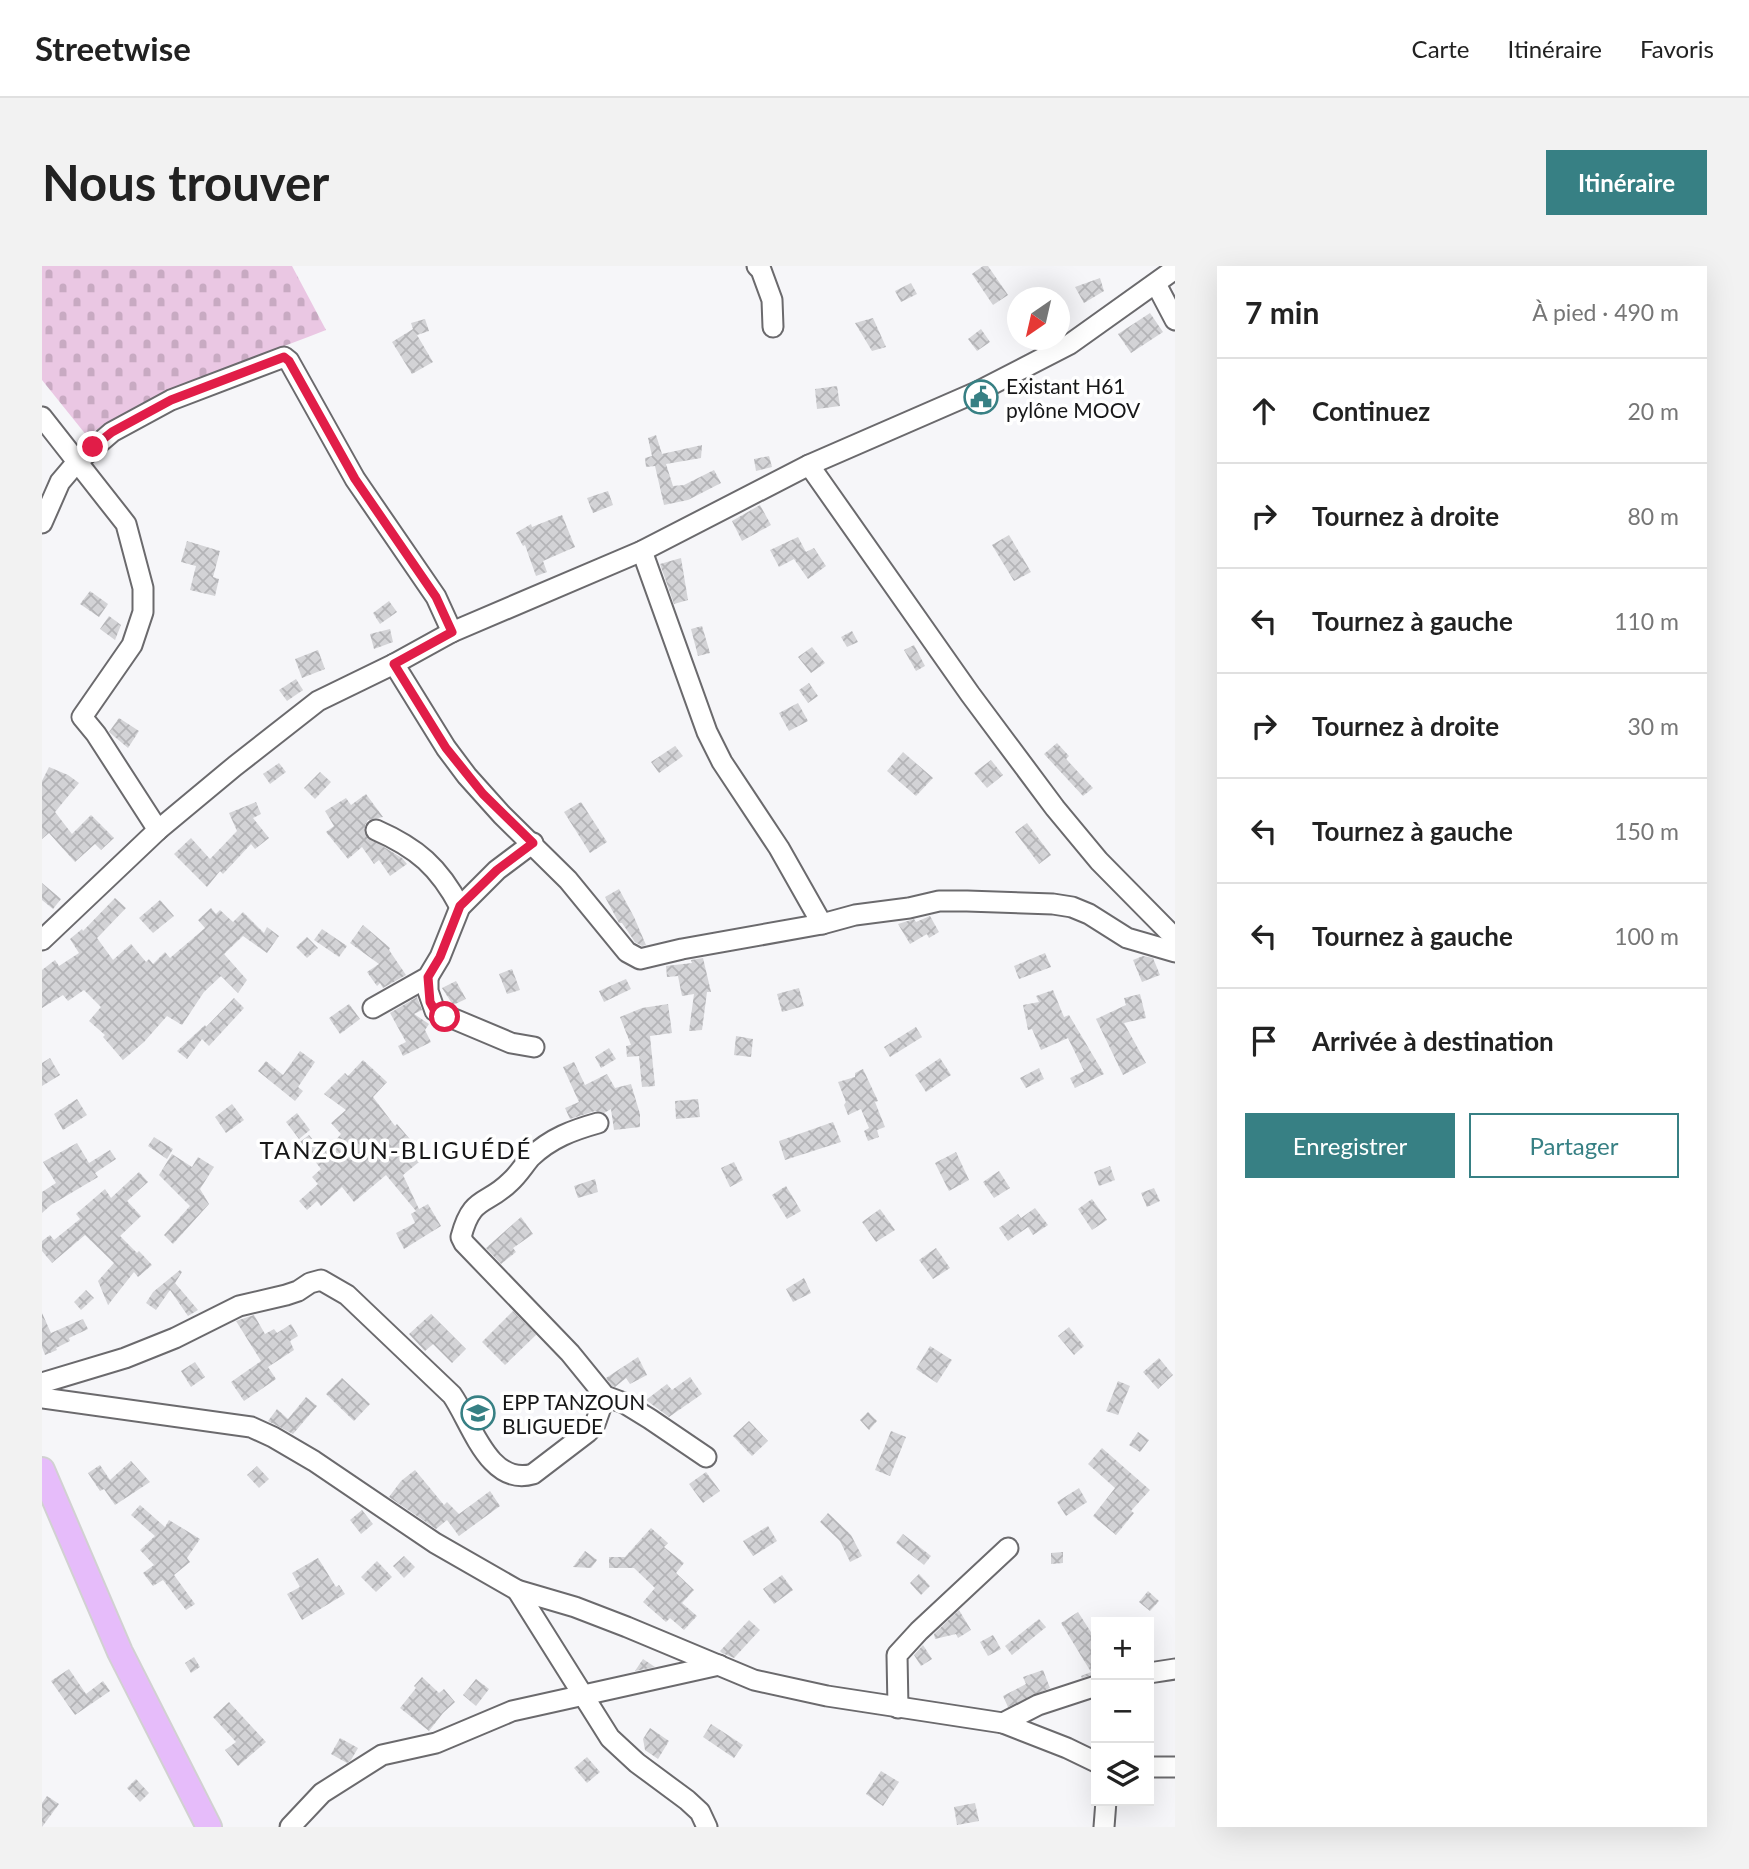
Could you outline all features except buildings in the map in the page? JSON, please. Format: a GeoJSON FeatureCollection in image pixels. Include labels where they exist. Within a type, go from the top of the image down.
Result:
{"type":"FeatureCollection","features":[{"type":"Feature","properties":{"kind":"main road"},"geometry":{"type":"LineString","coordinates":[[43,1478],[120,1652],[209,1827]]}},
{"type":"Feature","properties":{"kind":"street"},"geometry":{"type":"LineString","coordinates":[[757,266],[772,300],[773,327]]}},
{"type":"Feature","properties":{"kind":"street"},"geometry":{"type":"LineString","coordinates":[[42,940],[158,830],[234,766],[318,701],[452,632],[642,551],[808,465],[979,391],[1070,344],[1175,269]]}},
{"type":"Feature","properties":{"kind":"street"},"geometry":{"type":"LineString","coordinates":[[1156,284],[1175,320]]}},
{"type":"Feature","properties":{"kind":"street"},"geometry":{"type":"LineString","coordinates":[[42,523],[60,482],[77,461],[112,432],[171,400],[284,357],[289,361],[355,479],[436,597],[452,632]]}},
{"type":"Feature","properties":{"kind":"street"},"geometry":{"type":"LineString","coordinates":[[42,417],[126,524],[143,588],[143,612],[132,645],[82,717],[96,734],[158,830]]}},
{"type":"Feature","properties":{"kind":"street"},"geometry":{"type":"LineString","coordinates":[[808,465],[970,694],[1055,808],[1099,861],[1172,932]]}},
{"type":"Feature","properties":{"kind":"street"},"geometry":{"type":"LineString","coordinates":[[642,551],[707,732],[722,762],[785,859],[822,924]]}},
{"type":"Feature","properties":{"kind":"street"},"geometry":{"type":"LineString","coordinates":[[394,664],[446,748],[483,794],[568,880],[627,953],[640,959],[822,924],[855,915],[939,901],[998,901],[1072,907],[1089,914],[1127,938],[1175,952]]}},
{"type":"Feature","properties":{"kind":"street"},"geometry":{"type":"LineString","coordinates":[[376,830],[423,856],[453,893],[460,906]]}},
{"type":"Feature","properties":{"kind":"street"},"geometry":{"type":"LineString","coordinates":[[373,1009],[428,977],[440,957],[460,906],[497,870],[533,843]]}},
{"type":"Feature","properties":{"kind":"street"},"geometry":{"type":"LineString","coordinates":[[428,977],[430,1002],[435,1011],[512,1043],[534,1047]]}},
{"type":"Feature","properties":{"kind":"street"},"geometry":{"type":"LineString","coordinates":[[598,1122],[566,1133],[533,1156],[510,1183],[481,1201],[472,1211],[461,1237],[570,1353],[605,1396],[642,1413],[705,1457]]}},
{"type":"Feature","properties":{"kind":"street"},"geometry":{"type":"LineString","coordinates":[[42,1383],[143,1352],[239,1306],[298,1292],[310,1283],[321,1280],[347,1295],[452,1395],[483,1452],[512,1474],[524,1477],[533,1474],[589,1432],[595,1424],[605,1396]]}},
{"type":"Feature","properties":{"kind":"street"},"geometry":{"type":"LineString","coordinates":[[42,1398],[251,1427],[314,1461],[435,1543],[517,1590],[617,1623],[754,1680],[827,1696],[1003,1723],[1091,1760]]}},
{"type":"Feature","properties":{"kind":"street"},"geometry":{"type":"LineString","coordinates":[[898,1708],[897,1655],[919,1631],[1009,1548]]}},
{"type":"Feature","properties":{"kind":"street"},"geometry":{"type":"LineString","coordinates":[[517,1590],[610,1738],[637,1763],[687,1800],[700,1812],[707,1827]]}},
{"type":"Feature","properties":{"kind":"street"},"geometry":{"type":"LineString","coordinates":[[289,1827],[322,1793],[382,1755],[436,1743],[512,1711],[719,1665]]}},
{"type":"Feature","properties":{"kind":"street"},"geometry":{"type":"LineString","coordinates":[[1154,1672],[1175,1669]]}},
{"type":"Feature","properties":{"kind":"street"},"geometry":{"type":"LineString","coordinates":[[1003,1723],[1038,1704],[1091,1688]]}},
{"type":"Feature","properties":{"kind":"street"},"geometry":{"type":"LineString","coordinates":[[1154,1767],[1175,1767]]}},
{"type":"Feature","properties":{"kind":"street"},"geometry":{"type":"LineString","coordinates":[[1104,1827],[1106,1806]]}},
{"type":"Feature","properties":{"kind":"green space"},"geometry":{"type":"Polygon","coordinates":[[[42,266],[292,266],[326,330],[172,390],[113,419],[87,436],[42,380],[42,266]]]}},
{"type":"Feature","properties":{"kind":"place","name":"Existant H61 pylône MOOV"},"geometry":{"type":"Point","coordinates":[981,397]}},
{"type":"Feature","properties":{"kind":"place","name":"EPP TANZOUN BLIGUEDE"},"geometry":{"type":"Point","coordinates":[478,1413]}},
{"type":"Feature","properties":{"kind":"district","name":"TANZOUN-BLIGUÉDÉ"},"geometry":{"type":"Point","coordinates":[396,1149]}},
{"type":"Feature","properties":{"kind":"route"},"geometry":{"type":"LineString","coordinates":[[93,447],[112,432],[171,400],[215,381],[284,357],[289,361],[355,479],[436,597],[452,632],[394,664],[446,748],[502,815],[533,843],[497,870],[460,906],[440,957],[428,977],[430,1002],[435,1011],[445,1017]]}}]}
